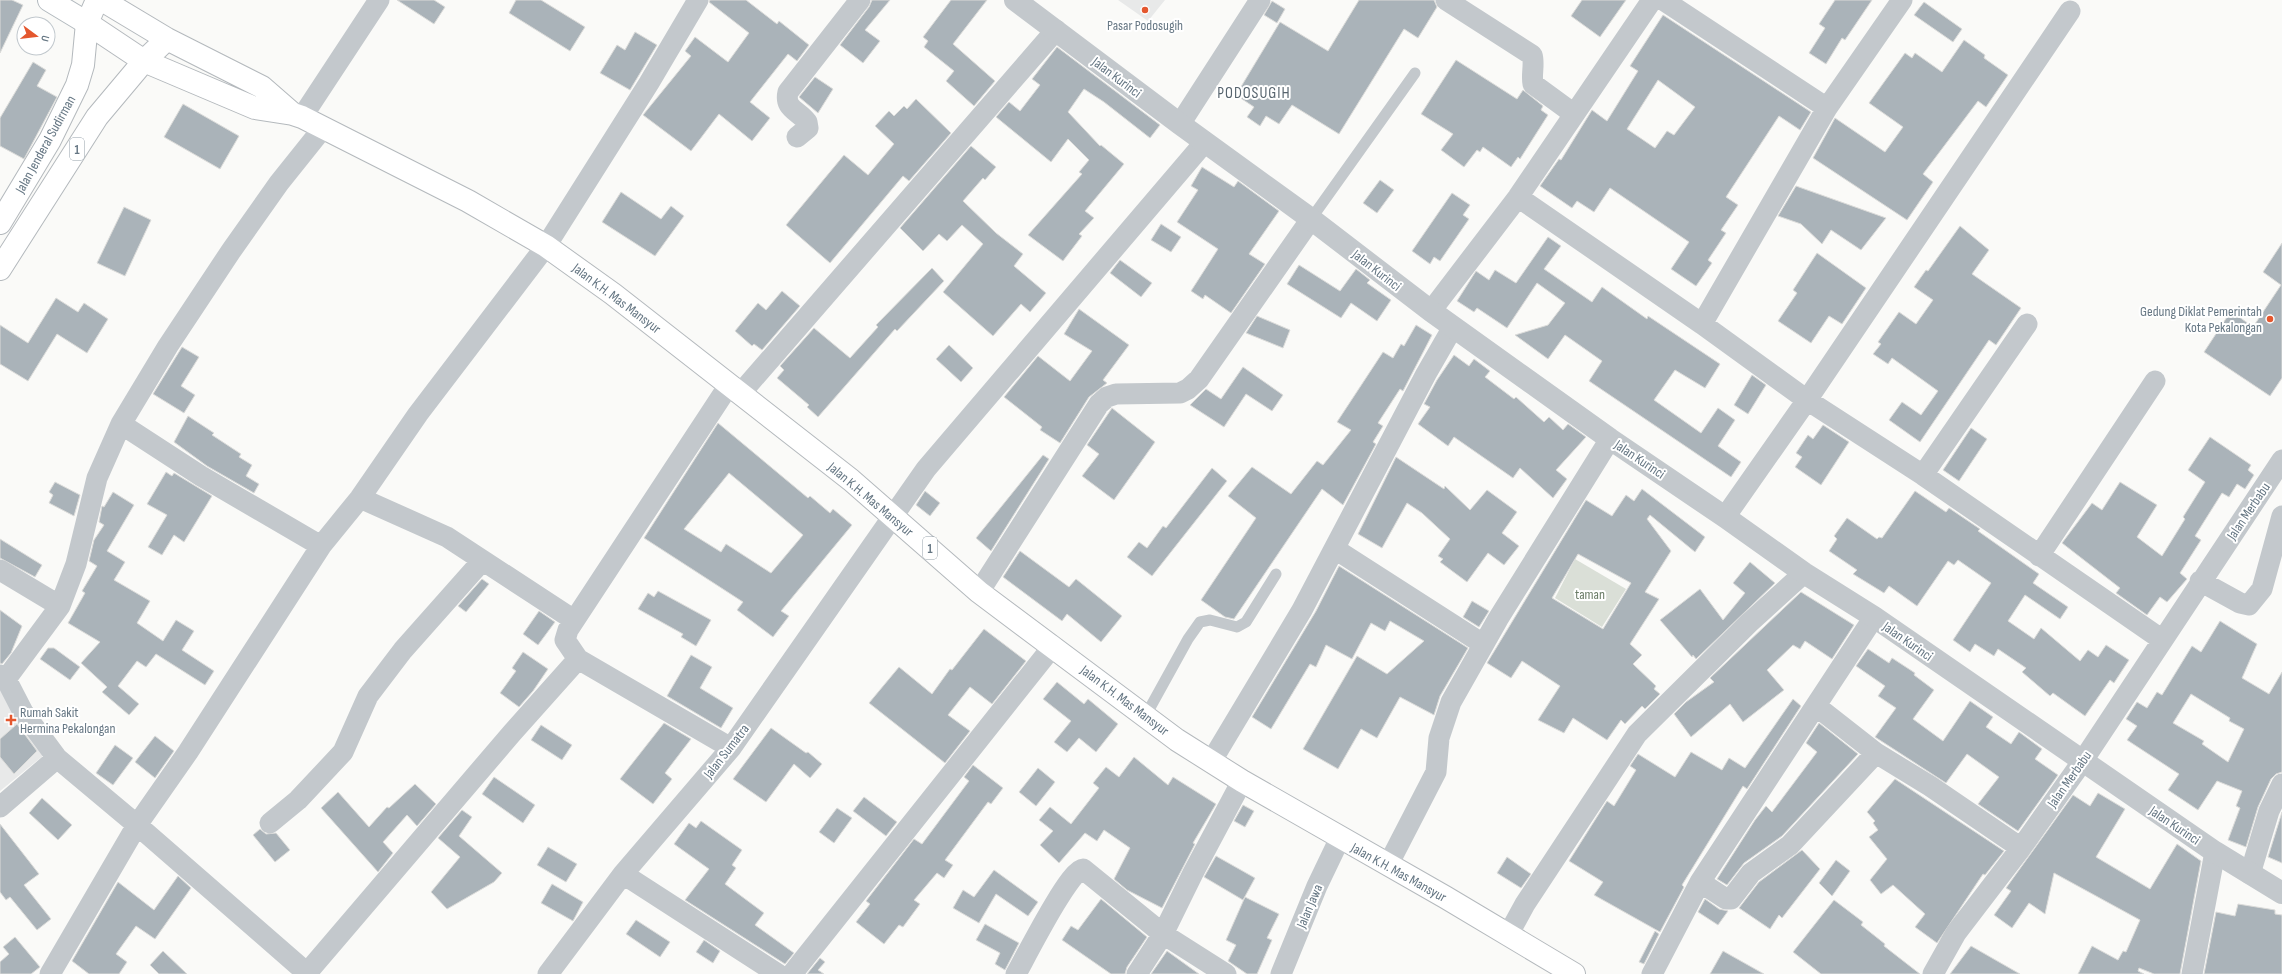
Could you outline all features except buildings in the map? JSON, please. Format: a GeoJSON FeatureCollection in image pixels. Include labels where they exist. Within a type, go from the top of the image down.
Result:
{"type":"FeatureCollection","features":[{"type":"Feature","properties":{"kind":"main road"},"geometry":{"type":"LineString","coordinates":[[49,0],[87,23]]}},
{"type":"Feature","properties":{"kind":"main road","name":"1"},"geometry":{"type":"LineString","coordinates":[[97,0],[87,23],[144,61]]}},
{"type":"Feature","properties":{"kind":"main road","name":"1"},"geometry":{"type":"LineString","coordinates":[[102,0],[167,38],[262,87],[297,115]]}},
{"type":"Feature","properties":{"kind":"main road","name":"Jalan Jenderal Sudirman"},"geometry":{"type":"LineString","coordinates":[[1,220],[50,140],[77,85],[83,65],[87,23]]}},
{"type":"Feature","properties":{"kind":"main road","name":"Jalan Jenderal Sudirman"},"geometry":{"type":"LineString","coordinates":[[0,269],[97,117],[144,61],[167,38]]}},
{"type":"Feature","properties":{"kind":"main road","name":"Jalan K.H. Mas Mansyur"},"geometry":{"type":"LineString","coordinates":[[144,61],[255,108],[297,115],[468,201],[546,246],[613,294],[851,480],[892,518],[928,546],[979,592],[1146,715],[1177,740],[1242,781],[1574,974]]}},
{"type":"Feature","properties":{"kind":"street"},"geometry":{"type":"LineString","coordinates":[[297,115],[379,0]]}},
{"type":"Feature","properties":{"kind":"street"},"geometry":{"type":"LineString","coordinates":[[50,974],[137,825],[188,752],[321,546],[360,498],[418,414],[546,246],[649,83],[698,0]]}},
{"type":"Feature","properties":{"kind":"street"},"geometry":{"type":"LineString","coordinates":[[797,137],[808,128],[807,122],[788,107],[786,100],[788,92],[860,0]]}},
{"type":"Feature","properties":{"kind":"street","name":"Jalan Kurinci"},"geometry":{"type":"LineString","coordinates":[[1015,0],[1204,142],[1311,219],[1431,311],[1610,439],[1804,573],[1874,617],[2082,762],[2215,852],[2282,893]]}},
{"type":"Feature","properties":{"kind":"street"},"geometry":{"type":"LineString","coordinates":[[1180,124],[1260,0]]}},
{"type":"Feature","properties":{"kind":"street"},"geometry":{"type":"LineString","coordinates":[[1446,0],[1532,55],[1534,60],[1531,76],[1533,84],[1574,114]]}},
{"type":"Feature","properties":{"kind":"street"},"geometry":{"type":"LineString","coordinates":[[1431,311],[1518,197],[1652,0]]}},
{"type":"Feature","properties":{"kind":"street"},"geometry":{"type":"LineString","coordinates":[[1663,0],[1827,108]]}},
{"type":"Feature","properties":{"kind":"street"},"geometry":{"type":"LineString","coordinates":[[1702,324],[1827,108],[1902,0]]}},
{"type":"Feature","properties":{"kind":"street"},"geometry":{"type":"LineString","coordinates":[[1725,517],[1807,400],[2070,11]]}},
{"type":"Feature","properties":{"kind":"street"},"geometry":{"type":"LineString","coordinates":[[731,748],[578,658],[565,640],[568,630],[734,390],[1056,30]]}},
{"type":"Feature","properties":{"kind":"street"},"geometry":{"type":"LineString","coordinates":[[323,128],[280,183],[231,251],[168,346],[121,424],[97,478],[85,520],[76,564],[60,606],[3,677],[23,712],[57,758],[137,825],[307,974],[578,658]]}},
{"type":"Feature","properties":{"kind":"street","name":"Jalan Sumatra"},"geometry":{"type":"LineString","coordinates":[[548,974],[623,874],[731,748],[877,542],[926,469],[1204,142]]}},
{"type":"Feature","properties":{"kind":"street"},"geometry":{"type":"LineString","coordinates":[[1518,197],[1702,324],[1807,400],[1922,475],[2161,639]]}},
{"type":"Feature","properties":{"kind":"street"},"geometry":{"type":"LineString","coordinates":[[979,592],[1099,404],[1106,397],[1116,394],[1180,393],[1188,389],[1199,379],[1311,219]]}},
{"type":"Feature","properties":{"kind":"street"},"geometry":{"type":"LineString","coordinates":[[1922,475],[2027,324]]}},
{"type":"Feature","properties":{"kind":"street"},"geometry":{"type":"LineString","coordinates":[[1211,762],[1302,610],[1419,388],[1453,327]]}},
{"type":"Feature","properties":{"kind":"street"},"geometry":{"type":"LineString","coordinates":[[2038,556],[2155,381]]}},
{"type":"Feature","properties":{"kind":"street"},"geometry":{"type":"LineString","coordinates":[[121,424],[201,476],[321,546]]}},
{"type":"Feature","properties":{"kind":"street"},"geometry":{"type":"LineString","coordinates":[[1388,865],[1436,772],[1439,738],[1450,702],[1483,644],[1610,439]]}},
{"type":"Feature","properties":{"kind":"street","name":"Jalan Merbabu"},"geometry":{"type":"LineString","coordinates":[[1932,974],[1956,934],[2021,848],[2082,762],[2161,639],[2282,460]]}},
{"type":"Feature","properties":{"kind":"street"},"geometry":{"type":"LineString","coordinates":[[360,498],[447,537],[574,620]]}},
{"type":"Feature","properties":{"kind":"street"},"geometry":{"type":"LineString","coordinates":[[2200,581],[2240,603],[2249,605],[2262,589],[2282,516]]}},
{"type":"Feature","properties":{"kind":"street"},"geometry":{"type":"LineString","coordinates":[[1335,549],[1483,644]]}},
{"type":"Feature","properties":{"kind":"street"},"geometry":{"type":"LineString","coordinates":[[270,823],[298,800],[343,752],[368,696],[403,650],[482,561]]}},
{"type":"Feature","properties":{"kind":"street"},"geometry":{"type":"LineString","coordinates":[[0,570],[60,606]]}},
{"type":"Feature","properties":{"kind":"street"},"geometry":{"type":"LineString","coordinates":[[1508,935],[1525,904],[1637,734],[1749,623],[1804,573]]}},
{"type":"Feature","properties":{"kind":"street"},"geometry":{"type":"LineString","coordinates":[[1652,974],[1700,882],[1874,617]]}},
{"type":"Feature","properties":{"kind":"street"},"geometry":{"type":"LineString","coordinates":[[792,974],[1053,646]]}},
{"type":"Feature","properties":{"kind":"street"},"geometry":{"type":"LineString","coordinates":[[1816,706],[1876,753],[1930,786],[2021,848]]}},
{"type":"Feature","properties":{"kind":"street"},"geometry":{"type":"LineString","coordinates":[[1700,882],[1726,899],[1731,899],[1751,873],[1790,845],[1876,753]]}},
{"type":"Feature","properties":{"kind":"street"},"geometry":{"type":"LineString","coordinates":[[0,807],[57,758]]}},
{"type":"Feature","properties":{"kind":"street"},"geometry":{"type":"LineString","coordinates":[[1137,974],[1163,934],[1193,873],[1242,781]]}},
{"type":"Feature","properties":{"kind":"street"},"geometry":{"type":"LineString","coordinates":[[2250,874],[2269,811],[2282,784]]}},
{"type":"Feature","properties":{"kind":"street","name":"Jalan Jawa"},"geometry":{"type":"LineString","coordinates":[[1282,974],[1317,886],[1340,838]]}},
{"type":"Feature","properties":{"kind":"street"},"geometry":{"type":"LineString","coordinates":[[2192,974],[2215,852]]}},
{"type":"Feature","properties":{"kind":"street"},"geometry":{"type":"LineString","coordinates":[[1016,974],[1064,889],[1080,869],[1083,869],[1163,934],[1226,974]]}},
{"type":"Feature","properties":{"kind":"street"},"geometry":{"type":"LineString","coordinates":[[623,874],[778,974]]}},
{"type":"Feature","properties":{"kind":"lane"},"geometry":{"type":"LineString","coordinates":[[1311,219],[1415,73]]}},
{"type":"Feature","properties":{"kind":"lane"},"geometry":{"type":"LineString","coordinates":[[1146,715],[1188,639],[1200,622],[1210,620],[1237,627],[1246,622],[1276,574]]}},
{"type":"Feature","properties":{"kind":"shaded area","name":"Pasar Podosugih"},"geometry":{"type":"Polygon","coordinates":[[[1118,0],[1165,0],[1148,21],[1118,0]]]}},
{"type":"Feature","properties":{"kind":"shaded area","name":"Rumah Sakit Hermina Pekalongan"},"geometry":{"type":"Polygon","coordinates":[[[0,684],[44,755],[0,791],[0,684]]]}},
{"type":"Feature","properties":{"kind":"green space","name":"taman"},"geometry":{"type":"Polygon","coordinates":[[[1575,559],[1626,589],[1602,627],[1555,598],[1575,559]]]}},
{"type":"Feature","properties":{"kind":"place","name":"Pasar Podosugih"},"geometry":{"type":"Point","coordinates":[1145,10]}},
{"type":"Feature","properties":{"kind":"place","name":"Gedung Diklat Pemerintah Kota Pekalongan"},"geometry":{"type":"Point","coordinates":[2270,319]}},
{"type":"Feature","properties":{"kind":"place","name":"Rumah Sakit Hermina Pekalongan"},"geometry":{"type":"Point","coordinates":[11,720]}},
{"type":"Feature","properties":{"kind":"district","name":"PODOSUGIH"},"geometry":{"type":"Point","coordinates":[1254,92]}}]}
